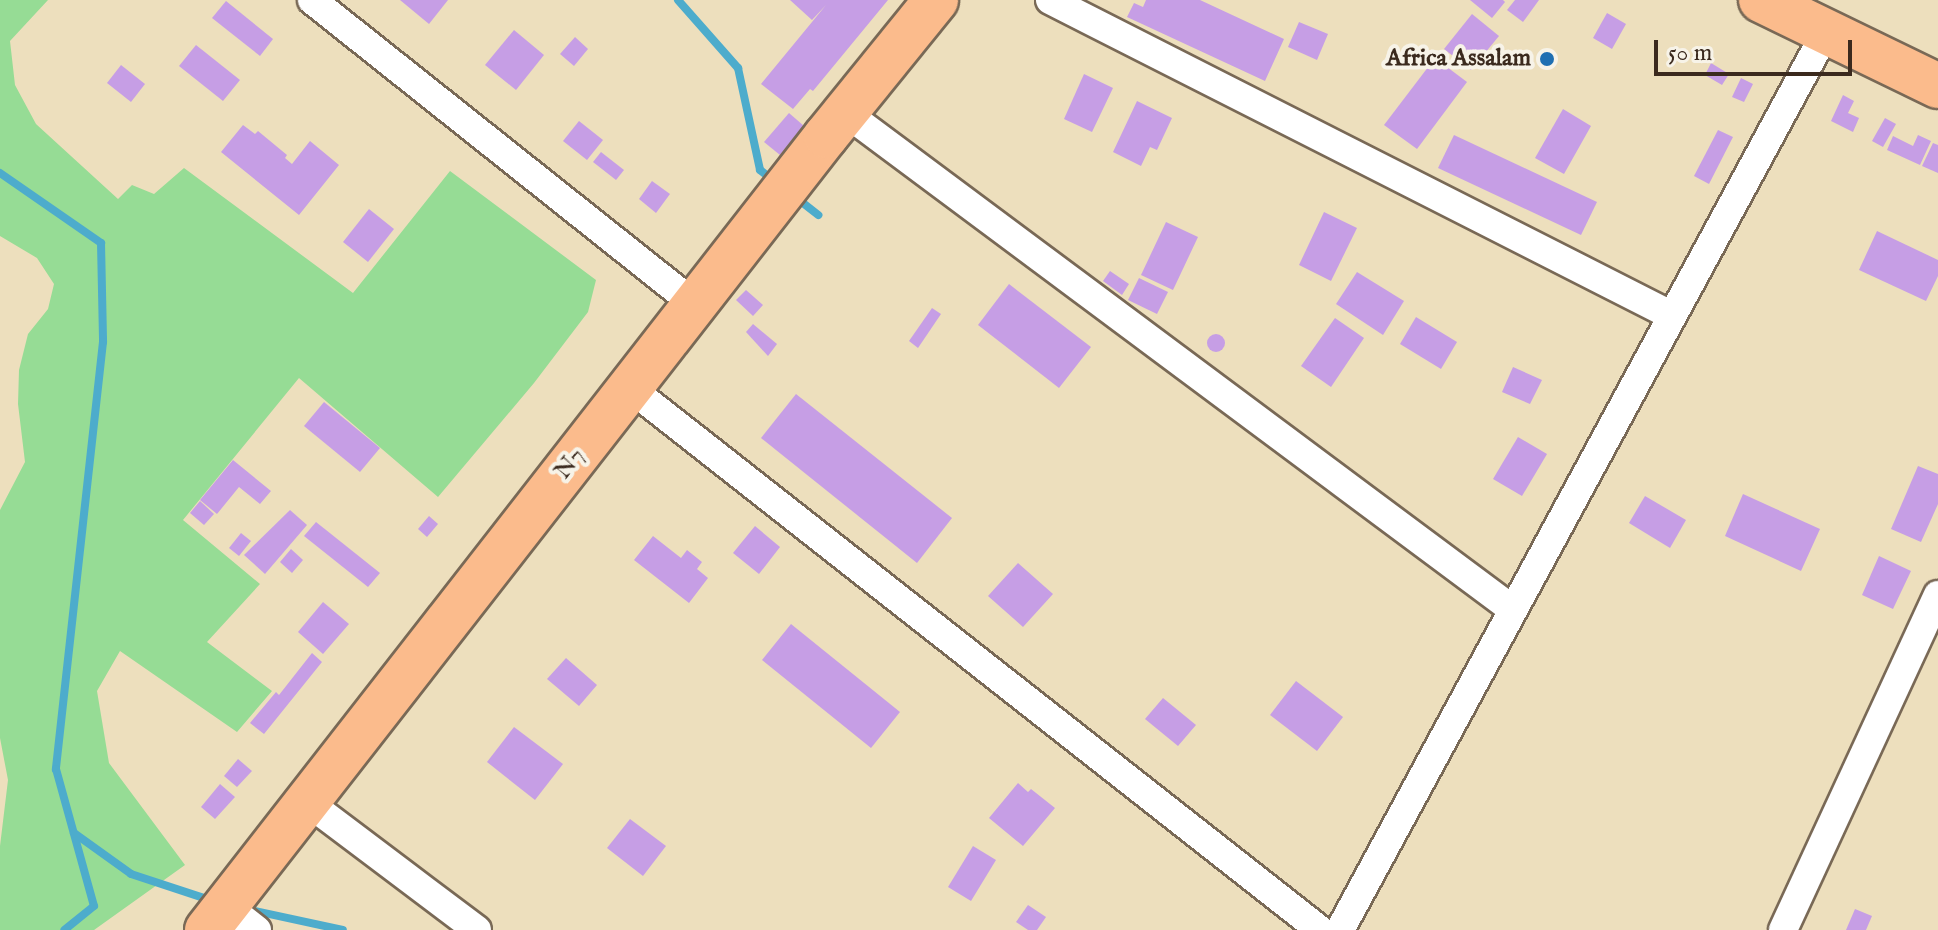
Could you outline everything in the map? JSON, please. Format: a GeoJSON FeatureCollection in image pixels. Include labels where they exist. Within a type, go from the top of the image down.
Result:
{"type":"FeatureCollection","features":[{"type":"Feature","properties":{"kind":"main road","name":"N7"},"geometry":{"type":"LineString","coordinates":[[229,921],[306,801],[936,0]]}},
{"type":"Feature","properties":{"kind":"main road"},"geometry":{"type":"LineString","coordinates":[[1761,0],[1938,86]]}},
{"type":"Feature","properties":{"kind":"street"},"geometry":{"type":"LineString","coordinates":[[312,0],[695,305]]}},
{"type":"Feature","properties":{"kind":"street"},"geometry":{"type":"LineString","coordinates":[[1050,0],[1671,315]]}},
{"type":"Feature","properties":{"kind":"street"},"geometry":{"type":"LineString","coordinates":[[1340,930],[1826,32]]}},
{"type":"Feature","properties":{"kind":"street"},"geometry":{"type":"LineString","coordinates":[[846,113],[1512,609]]}},
{"type":"Feature","properties":{"kind":"street"},"geometry":{"type":"LineString","coordinates":[[630,388],[1320,930]]}},
{"type":"Feature","properties":{"kind":"street"},"geometry":{"type":"LineString","coordinates":[[1783,930],[1938,595]]}},
{"type":"Feature","properties":{"kind":"street"},"geometry":{"type":"LineString","coordinates":[[306,801],[477,930]]}},
{"type":"Feature","properties":{"kind":"green space"},"geometry":{"type":"Polygon","coordinates":[[[0,0],[48,0],[10,41],[15,85],[36,124],[118,199],[132,185],[154,194],[184,168],[353,293],[450,171],[596,280],[588,312],[534,383],[438,497],[299,378],[183,520],[260,584],[207,642],[272,691],[237,732],[120,651],[97,691],[109,763],[185,865],[94,930],[0,930],[0,846],[8,780],[0,738],[0,510],[25,462],[18,404],[19,370],[28,334],[48,309],[54,284],[37,258],[0,236],[0,0]]]}},
{"type":"Feature","properties":{"kind":"building"},"geometry":{"type":"Polygon","coordinates":[[[400,0],[448,0],[429,24],[400,0]]]}},
{"type":"Feature","properties":{"kind":"building"},"geometry":{"type":"Polygon","coordinates":[[[790,0],[888,0],[813,91],[810,89],[793,109],[761,84],[826,5],[812,20],[790,0]]]}},
{"type":"Feature","properties":{"kind":"building"},"geometry":{"type":"Polygon","coordinates":[[[1146,0],[1200,0],[1284,39],[1265,81],[1127,17],[1134,3],[1143,7],[1146,0]]]}},
{"type":"Feature","properties":{"kind":"building"},"geometry":{"type":"Polygon","coordinates":[[[1470,0],[1503,0],[1505,2],[1492,18],[1470,0]]]}},
{"type":"Feature","properties":{"kind":"building"},"geometry":{"type":"Polygon","coordinates":[[[1515,0],[1539,0],[1523,22],[1507,10],[1515,0]]]}},
{"type":"Feature","properties":{"kind":"building"},"geometry":{"type":"Polygon","coordinates":[[[226,1],[273,39],[260,56],[212,18],[226,1]]]}},
{"type":"Feature","properties":{"kind":"building"},"geometry":{"type":"Polygon","coordinates":[[[1607,13],[1626,24],[1612,49],[1593,38],[1607,13]]]}},
{"type":"Feature","properties":{"kind":"building"},"geometry":{"type":"Polygon","coordinates":[[[1472,14],[1499,36],[1471,70],[1444,49],[1472,14]]]}},
{"type":"Feature","properties":{"kind":"building"},"geometry":{"type":"Polygon","coordinates":[[[1299,22],[1328,34],[1317,60],[1288,47],[1299,22]]]}},
{"type":"Feature","properties":{"kind":"building"},"geometry":{"type":"Polygon","coordinates":[[[514,30],[544,55],[516,90],[485,65],[514,30]]]}},
{"type":"Feature","properties":{"kind":"building"},"geometry":{"type":"Polygon","coordinates":[[[575,37],[588,49],[574,66],[560,54],[575,37]]]}},
{"type":"Feature","properties":{"kind":"building"},"geometry":{"type":"Polygon","coordinates":[[[196,45],[240,80],[223,101],[179,66],[196,45]]]}},
{"type":"Feature","properties":{"kind":"building"},"geometry":{"type":"Polygon","coordinates":[[[1435,58],[1467,82],[1417,149],[1384,125],[1435,58]]]}},
{"type":"Feature","properties":{"kind":"building"},"geometry":{"type":"Polygon","coordinates":[[[1711,63],[1729,74],[1722,85],[1705,75],[1711,63]]]}},
{"type":"Feature","properties":{"kind":"building"},"geometry":{"type":"Polygon","coordinates":[[[121,65],[145,84],[131,102],[107,83],[121,65]]]}},
{"type":"Feature","properties":{"kind":"building"},"geometry":{"type":"Polygon","coordinates":[[[1084,74],[1113,88],[1092,132],[1064,119],[1084,74]]]}},
{"type":"Feature","properties":{"kind":"building"},"geometry":{"type":"Polygon","coordinates":[[[1741,78],[1753,84],[1744,102],[1732,97],[1741,78]]]}},
{"type":"Feature","properties":{"kind":"building"},"geometry":{"type":"Polygon","coordinates":[[[1843,95],[1854,101],[1848,113],[1859,118],[1853,132],[1831,121],[1843,95]]]}},
{"type":"Feature","properties":{"kind":"building"},"geometry":{"type":"Polygon","coordinates":[[[1137,101],[1172,118],[1157,150],[1150,147],[1141,166],[1113,152],[1137,101]]]}},
{"type":"Feature","properties":{"kind":"building"},"geometry":{"type":"Polygon","coordinates":[[[1563,109],[1591,126],[1564,174],[1535,158],[1563,109]]]}},
{"type":"Feature","properties":{"kind":"building"},"geometry":{"type":"Polygon","coordinates":[[[789,113],[804,126],[780,155],[764,142],[789,113]]]}},
{"type":"Feature","properties":{"kind":"building"},"geometry":{"type":"Polygon","coordinates":[[[1885,118],[1896,124],[1883,147],[1872,141],[1885,118]]]}},
{"type":"Feature","properties":{"kind":"building"},"geometry":{"type":"Polygon","coordinates":[[[579,121],[603,140],[587,160],[563,141],[579,121]]]}},
{"type":"Feature","properties":{"kind":"building"},"geometry":{"type":"Polygon","coordinates":[[[243,125],[255,134],[258,131],[287,155],[285,158],[292,164],[310,141],[339,165],[299,215],[221,152],[243,125]]]}},
{"type":"Feature","properties":{"kind":"building"},"geometry":{"type":"Polygon","coordinates":[[[1718,130],[1733,137],[1709,184],[1694,176],[1718,130]]]}},
{"type":"Feature","properties":{"kind":"building"},"geometry":{"type":"Polygon","coordinates":[[[1454,135],[1597,202],[1581,235],[1438,168],[1454,135]]]}},
{"type":"Feature","properties":{"kind":"building"},"geometry":{"type":"Polygon","coordinates":[[[1918,135],[1931,141],[1920,165],[1887,150],[1893,136],[1913,146],[1918,135]]]}},
{"type":"Feature","properties":{"kind":"building"},"geometry":{"type":"Polygon","coordinates":[[[1933,143],[1938,145],[1938,173],[1922,166],[1933,143]]]}},
{"type":"Feature","properties":{"kind":"building"},"geometry":{"type":"Polygon","coordinates":[[[601,152],[624,170],[616,180],[593,162],[601,152]]]}},
{"type":"Feature","properties":{"kind":"building"},"geometry":{"type":"Polygon","coordinates":[[[652,181],[670,194],[656,213],[639,199],[652,181]]]}},
{"type":"Feature","properties":{"kind":"building"},"geometry":{"type":"Polygon","coordinates":[[[369,209],[394,229],[368,262],[343,242],[369,209]]]}},
{"type":"Feature","properties":{"kind":"building"},"geometry":{"type":"Polygon","coordinates":[[[1324,212],[1357,228],[1331,281],[1299,265],[1324,212]]]}},
{"type":"Feature","properties":{"kind":"building"},"geometry":{"type":"Polygon","coordinates":[[[1166,222],[1198,237],[1173,290],[1141,275],[1166,222]]]}},
{"type":"Feature","properties":{"kind":"building"},"geometry":{"type":"Polygon","coordinates":[[[1877,231],[1938,260],[1938,276],[1926,301],[1859,270],[1877,231]]]}},
{"type":"Feature","properties":{"kind":"building"},"geometry":{"type":"Polygon","coordinates":[[[1110,271],[1129,284],[1122,295],[1103,281],[1110,271]]]}},
{"type":"Feature","properties":{"kind":"building"},"geometry":{"type":"Polygon","coordinates":[[[1357,272],[1404,301],[1383,335],[1336,304],[1357,272]]]}},
{"type":"Feature","properties":{"kind":"building"},"geometry":{"type":"Polygon","coordinates":[[[1139,278],[1168,292],[1157,314],[1128,300],[1139,278]]]}},
{"type":"Feature","properties":{"kind":"building"},"geometry":{"type":"Polygon","coordinates":[[[1009,284],[1091,347],[1059,388],[978,325],[1009,284]]]}},
{"type":"Feature","properties":{"kind":"building"},"geometry":{"type":"Polygon","coordinates":[[[746,290],[763,305],[753,316],[736,300],[746,290]]]}},
{"type":"Feature","properties":{"kind":"building"},"geometry":{"type":"Polygon","coordinates":[[[932,308],[941,314],[918,348],[909,341],[932,308]]]}},
{"type":"Feature","properties":{"kind":"building"},"geometry":{"type":"Polygon","coordinates":[[[1416,317],[1457,342],[1441,369],[1400,344],[1416,317]]]}},
{"type":"Feature","properties":{"kind":"building"},"geometry":{"type":"Polygon","coordinates":[[[1335,318],[1364,338],[1331,387],[1301,366],[1335,318]]]}},
{"type":"Feature","properties":{"kind":"building"},"geometry":{"type":"Polygon","coordinates":[[[753,324],[777,344],[768,356],[746,332],[753,324]]]}},
{"type":"Feature","properties":{"kind":"building"},"geometry":{"type":"Polygon","coordinates":[[[1216,334],[1225,343],[1216,352],[1207,343],[1216,334]]]}},
{"type":"Feature","properties":{"kind":"building"},"geometry":{"type":"Polygon","coordinates":[[[1513,367],[1542,380],[1530,404],[1502,392],[1513,367]]]}},
{"type":"Feature","properties":{"kind":"building"},"geometry":{"type":"Polygon","coordinates":[[[796,394],[952,518],[917,563],[761,438],[796,394]]]}},
{"type":"Feature","properties":{"kind":"building"},"geometry":{"type":"Polygon","coordinates":[[[324,402],[380,448],[360,472],[304,426],[324,402]]]}},
{"type":"Feature","properties":{"kind":"building"},"geometry":{"type":"Polygon","coordinates":[[[1518,437],[1547,454],[1522,496],[1493,479],[1518,437]]]}},
{"type":"Feature","properties":{"kind":"building"},"geometry":{"type":"Polygon","coordinates":[[[233,460],[271,491],[260,504],[239,487],[217,514],[200,500],[233,460]]]}},
{"type":"Feature","properties":{"kind":"building"},"geometry":{"type":"Polygon","coordinates":[[[1918,466],[1938,474],[1938,504],[1921,542],[1891,529],[1918,466]]]}},
{"type":"Feature","properties":{"kind":"building"},"geometry":{"type":"Polygon","coordinates":[[[1743,494],[1820,529],[1801,571],[1725,536],[1743,494]]]}},
{"type":"Feature","properties":{"kind":"building"},"geometry":{"type":"Polygon","coordinates":[[[1645,496],[1686,520],[1670,548],[1629,523],[1645,496]]]}},
{"type":"Feature","properties":{"kind":"building"},"geometry":{"type":"Polygon","coordinates":[[[200,501],[214,514],[204,525],[190,513],[200,501]]]}},
{"type":"Feature","properties":{"kind":"building"},"geometry":{"type":"Polygon","coordinates":[[[290,510],[307,525],[265,574],[244,555],[290,510]]]}},
{"type":"Feature","properties":{"kind":"building"},"geometry":{"type":"Polygon","coordinates":[[[429,516],[438,524],[427,537],[418,529],[429,516]]]}},
{"type":"Feature","properties":{"kind":"building"},"geometry":{"type":"Polygon","coordinates":[[[316,522],[380,573],[368,587],[304,536],[316,522]]]}},
{"type":"Feature","properties":{"kind":"building"},"geometry":{"type":"Polygon","coordinates":[[[755,526],[780,547],[759,574],[733,553],[755,526]]]}},
{"type":"Feature","properties":{"kind":"building"},"geometry":{"type":"Polygon","coordinates":[[[241,533],[251,541],[239,556],[229,548],[241,533]]]}},
{"type":"Feature","properties":{"kind":"building"},"geometry":{"type":"Polygon","coordinates":[[[653,536],[681,558],[687,550],[702,562],[697,569],[708,578],[689,603],[634,560],[653,536]]]}},
{"type":"Feature","properties":{"kind":"building"},"geometry":{"type":"Polygon","coordinates":[[[291,549],[303,560],[292,573],[280,562],[291,549]]]}},
{"type":"Feature","properties":{"kind":"building"},"geometry":{"type":"Polygon","coordinates":[[[1879,556],[1911,571],[1893,609],[1862,595],[1879,556]]]}},
{"type":"Feature","properties":{"kind":"building"},"geometry":{"type":"Polygon","coordinates":[[[1018,563],[1053,594],[1023,627],[988,596],[1018,563]]]}},
{"type":"Feature","properties":{"kind":"building"},"geometry":{"type":"Polygon","coordinates":[[[323,602],[349,624],[323,654],[298,632],[323,602]]]}},
{"type":"Feature","properties":{"kind":"building"},"geometry":{"type":"Polygon","coordinates":[[[791,624],[900,712],[871,748],[762,660],[791,624]]]}},
{"type":"Feature","properties":{"kind":"building"},"geometry":{"type":"Polygon","coordinates":[[[312,653],[322,662],[264,734],[250,723],[276,692],[279,695],[312,653]]]}},
{"type":"Feature","properties":{"kind":"building"},"geometry":{"type":"Polygon","coordinates":[[[566,658],[597,685],[579,706],[547,679],[566,658]]]}},
{"type":"Feature","properties":{"kind":"building"},"geometry":{"type":"Polygon","coordinates":[[[1296,681],[1343,717],[1317,751],[1270,715],[1296,681]]]}},
{"type":"Feature","properties":{"kind":"building"},"geometry":{"type":"Polygon","coordinates":[[[1163,698],[1196,725],[1178,746],[1145,719],[1163,698]]]}},
{"type":"Feature","properties":{"kind":"building"},"geometry":{"type":"Polygon","coordinates":[[[514,727],[563,764],[535,800],[487,762],[514,727]]]}},
{"type":"Feature","properties":{"kind":"building"},"geometry":{"type":"Polygon","coordinates":[[[238,759],[252,771],[237,787],[224,776],[238,759]]]}},
{"type":"Feature","properties":{"kind":"building"},"geometry":{"type":"Polygon","coordinates":[[[1018,783],[1055,808],[1023,846],[989,818],[1018,783]]]}},
{"type":"Feature","properties":{"kind":"building"},"geometry":{"type":"Polygon","coordinates":[[[220,784],[235,797],[215,819],[201,807],[220,784]]]}},
{"type":"Feature","properties":{"kind":"building"},"geometry":{"type":"Polygon","coordinates":[[[630,819],[666,846],[643,876],[607,848],[630,819]]]}},
{"type":"Feature","properties":{"kind":"building"},"geometry":{"type":"Polygon","coordinates":[[[973,846],[996,860],[971,901],[948,887],[973,846]]]}},
{"type":"Feature","properties":{"kind":"building"},"geometry":{"type":"Polygon","coordinates":[[[1028,905],[1046,917],[1037,930],[1028,930],[1016,922],[1028,905]]]}},
{"type":"Feature","properties":{"kind":"building"},"geometry":{"type":"Polygon","coordinates":[[[1855,909],[1872,916],[1866,930],[1846,930],[1855,909]]]}},
{"type":"Feature","properties":{"kind":"waterway"},"geometry":{"type":"LineString","coordinates":[[678,0],[738,68],[760,170],[773,180]]}},
{"type":"Feature","properties":{"kind":"waterway"},"geometry":{"type":"LineString","coordinates":[[0,173],[101,243],[103,342],[56,769],[94,906],[64,930]]}},
{"type":"Feature","properties":{"kind":"waterway"},"geometry":{"type":"LineString","coordinates":[[794,196],[818,215]]}},
{"type":"Feature","properties":{"kind":"waterway"},"geometry":{"type":"LineString","coordinates":[[74,833],[131,874],[213,901]]}},
{"type":"Feature","properties":{"kind":"waterway"},"geometry":{"type":"LineString","coordinates":[[246,909],[343,930]]}},
{"type":"Feature","properties":{"kind":"place","name":"Africa Assalam"},"geometry":{"type":"Point","coordinates":[1547,59]}}]}
